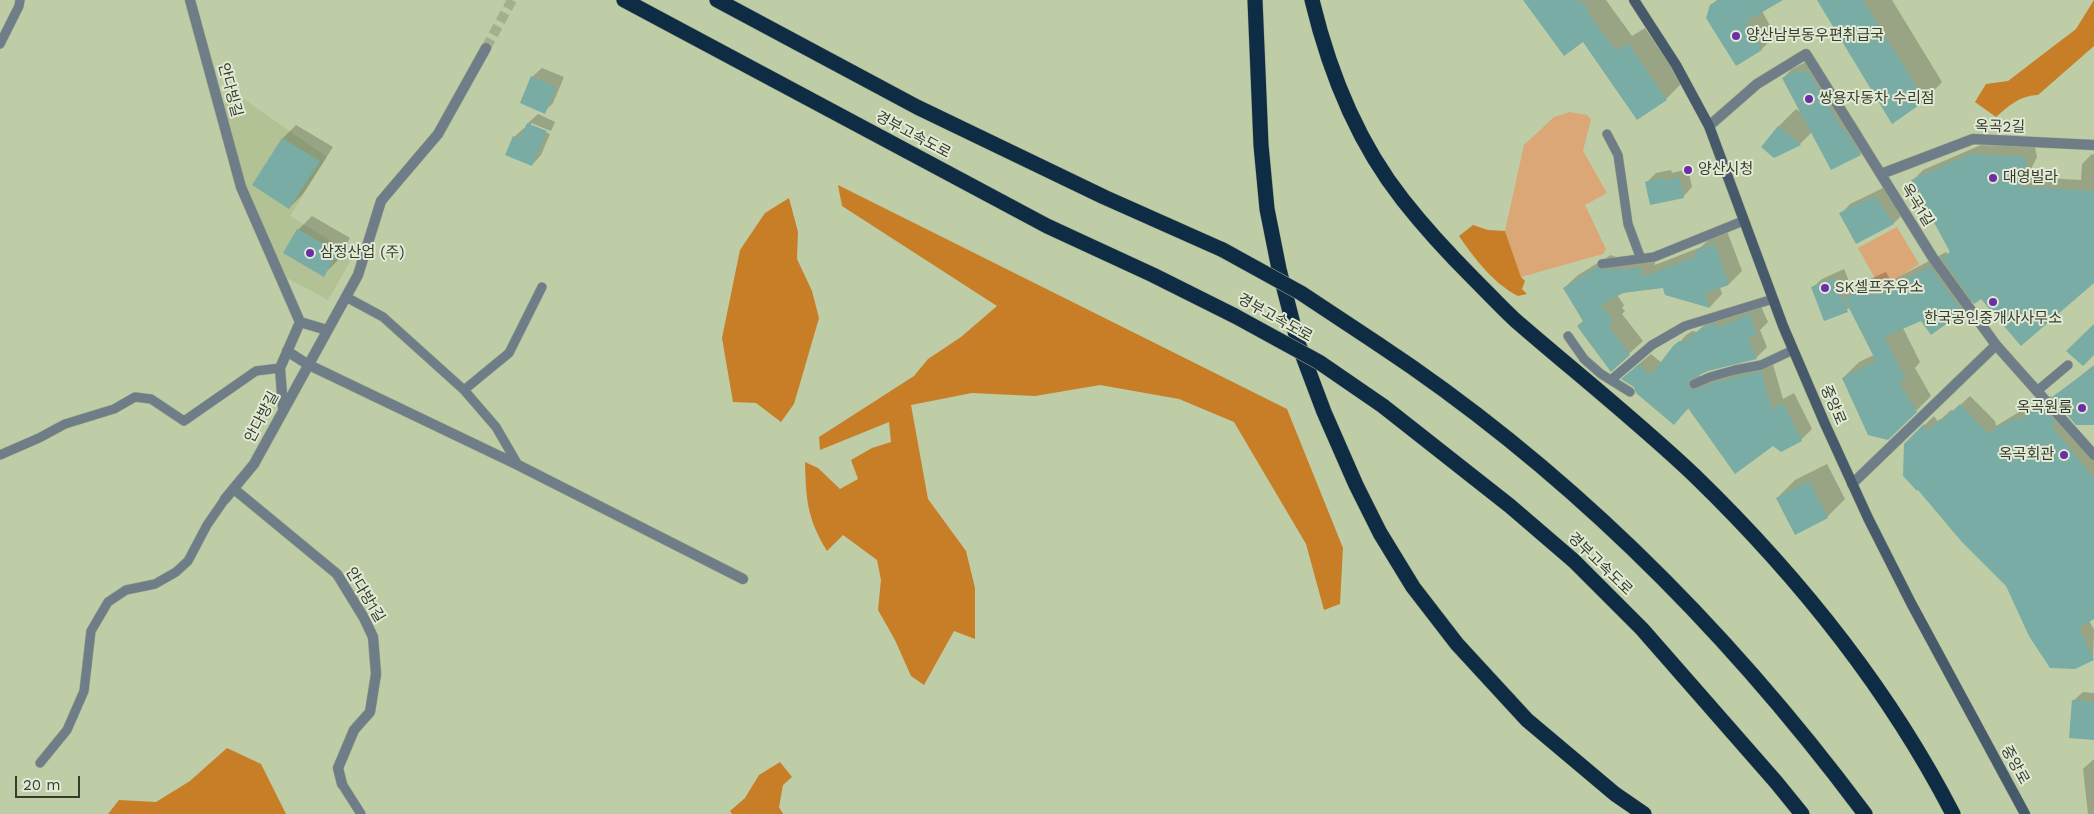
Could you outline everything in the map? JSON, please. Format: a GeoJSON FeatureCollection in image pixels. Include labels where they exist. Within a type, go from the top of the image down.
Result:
{"type":"FeatureCollection","features":[{"type":"Feature","properties":{"kind":"highway","name":"경부고속도로"},"geometry":{"type":"LineString","coordinates":[[624,0],[1047,226],[1236,316],[1319,362],[1383,406],[1510,506],[1574,561],[1642,629],[1802,814]]}},
{"type":"Feature","properties":{"kind":"highway","name":"경부고속도로"},"geometry":{"type":"LineString","coordinates":[[717,0],[916,107],[1104,197],[1223,250],[1302,293],[1430,379],[1498,430],[1573,494],[1648,563],[1712,630],[1751,675],[1834,773],[1865,814]]}},
{"type":"Feature","properties":{"kind":"highway"},"geometry":{"type":"LineString","coordinates":[[1255,0],[1261,145],[1267,209],[1278,269],[1298,343],[1324,412],[1356,485],[1380,533],[1413,587],[1457,644],[1528,720],[1615,794],[1644,814]]}},
{"type":"Feature","properties":{"kind":"highway"},"geometry":{"type":"LineString","coordinates":[[1312,0],[1322,40],[1341,91],[1371,152],[1402,199],[1446,251],[1514,319],[1605,395],[1685,467],[1738,518],[1782,566],[1830,623],[1875,682],[1911,739],[1954,814]]}},
{"type":"Feature","properties":{"kind":"main road","name":"중앙로"},"geometry":{"type":"LineString","coordinates":[[1634,0],[1676,64],[1709,126],[1773,299],[1852,484],[1911,603],[2025,814]]}},
{"type":"Feature","properties":{"kind":"street","name":"안다빙길"},"geometry":{"type":"LineString","coordinates":[[190,0],[241,187],[300,322]]}},
{"type":"Feature","properties":{"kind":"street","name":"안다방길"},"geometry":{"type":"LineString","coordinates":[[225,500],[254,464],[307,364],[358,275],[381,200],[438,134],[486,48]]}},
{"type":"Feature","properties":{"kind":"street","name":"옥곡1길"},"geometry":{"type":"LineString","coordinates":[[1709,126],[1757,84],[1806,54],[1933,258],[1996,345],[2094,455]]}},
{"type":"Feature","properties":{"kind":"street","name":"옥곡2길"},"geometry":{"type":"LineString","coordinates":[[1881,174],[1973,139],[2094,146]]}},
{"type":"Feature","properties":{"kind":"street"},"geometry":{"type":"LineString","coordinates":[[283,409],[280,368],[300,322],[327,330]]}},
{"type":"Feature","properties":{"kind":"street"},"geometry":{"type":"LineString","coordinates":[[1852,484],[1996,345]]}},
{"type":"Feature","properties":{"kind":"street"},"geometry":{"type":"LineString","coordinates":[[287,351],[307,364],[518,465],[743,579]]}},
{"type":"Feature","properties":{"kind":"street","name":"안다방1길"},"geometry":{"type":"LineString","coordinates":[[234,489],[336,574],[364,618],[373,637],[376,674],[370,712],[354,730],[338,768],[342,784]]}},
{"type":"Feature","properties":{"kind":"lane"},"geometry":{"type":"LineString","coordinates":[[0,44],[19,6],[20,0]]}},
{"type":"Feature","properties":{"kind":"lane"},"geometry":{"type":"LineString","coordinates":[[1607,134],[1618,155],[1628,224],[1641,259]]}},
{"type":"Feature","properties":{"kind":"lane"},"geometry":{"type":"LineString","coordinates":[[1602,264],[1654,257],[1743,221]]}},
{"type":"Feature","properties":{"kind":"lane"},"geometry":{"type":"LineString","coordinates":[[464,390],[508,353],[542,287]]}},
{"type":"Feature","properties":{"kind":"lane"},"geometry":{"type":"LineString","coordinates":[[346,296],[383,317],[464,390],[496,427],[518,465]]}},
{"type":"Feature","properties":{"kind":"lane"},"geometry":{"type":"LineString","coordinates":[[1612,380],[1652,345],[1685,326],[1773,299]]}},
{"type":"Feature","properties":{"kind":"lane"},"geometry":{"type":"LineString","coordinates":[[1568,336],[1584,358],[1601,374],[1630,392]]}},
{"type":"Feature","properties":{"kind":"lane"},"geometry":{"type":"LineString","coordinates":[[1694,384],[1735,370],[1761,365],[1794,350]]}},
{"type":"Feature","properties":{"kind":"lane"},"geometry":{"type":"LineString","coordinates":[[2037,391],[2068,365]]}},
{"type":"Feature","properties":{"kind":"lane","name":"안다방길"},"geometry":{"type":"LineString","coordinates":[[0,455],[65,424],[114,409],[135,397],[151,399],[184,421],[256,371],[280,368]]}},
{"type":"Feature","properties":{"kind":"lane","name":"안다방길"},"geometry":{"type":"LineString","coordinates":[[40,763],[67,730],[84,691],[91,631],[108,602],[126,590],[155,584],[176,572],[188,562],[207,525],[225,500]]}},
{"type":"Feature","properties":{"kind":"lane"},"geometry":{"type":"LineString","coordinates":[[342,784],[361,814]]}},
{"type":"Feature","properties":{"kind":"shaded area"},"geometry":{"type":"Polygon","coordinates":[[[2094,0],[2094,46],[2038,95],[2020,99],[1996,117],[1975,102],[1986,84],[2008,81],[2076,29],[2094,0]]]}},
{"type":"Feature","properties":{"kind":"shaded area"},"geometry":{"type":"Polygon","coordinates":[[[235,93],[327,157],[290,216],[354,255],[328,300],[287,278],[243,186],[224,105],[235,93]]]}},
{"type":"Feature","properties":{"kind":"shaded area"},"geometry":{"type":"Polygon","coordinates":[[[1570,112],[1587,115],[1591,119],[1583,151],[1607,193],[1585,205],[1606,249],[1603,254],[1521,277],[1505,231],[1524,145],[1554,117],[1570,112]]]}},
{"type":"Feature","properties":{"kind":"shaded area"},"geometry":{"type":"Polygon","coordinates":[[[838,185],[1287,409],[1343,548],[1340,604],[1324,610],[1306,544],[1234,422],[1179,399],[1100,385],[1035,396],[972,393],[911,405],[928,499],[966,551],[975,588],[975,639],[954,631],[924,685],[911,676],[895,640],[878,610],[881,580],[877,560],[843,535],[827,551],[815,529],[809,508],[805,462],[818,468],[840,489],[858,479],[851,460],[872,448],[891,442],[889,422],[820,450],[819,437],[914,376],[928,359],[961,337],[997,306],[842,206],[838,185]]]}},
{"type":"Feature","properties":{"kind":"shaded area"},"geometry":{"type":"Polygon","coordinates":[[[789,198],[798,232],[797,259],[812,291],[819,318],[794,404],[781,422],[756,403],[733,402],[722,338],[740,250],[765,213],[789,198]]]}},
{"type":"Feature","properties":{"kind":"shaded area"},"geometry":{"type":"Polygon","coordinates":[[[1473,225],[1488,230],[1505,231],[1521,277],[1525,281],[1522,289],[1527,294],[1518,296],[1509,291],[1485,270],[1471,253],[1459,236],[1473,225]]]}},
{"type":"Feature","properties":{"kind":"shaded area"},"geometry":{"type":"Polygon","coordinates":[[[1897,227],[1919,264],[1881,289],[1858,248],[1897,227]]]}},
{"type":"Feature","properties":{"kind":"shaded area"},"geometry":{"type":"Polygon","coordinates":[[[227,748],[261,764],[286,814],[108,814],[119,800],[156,802],[190,781],[227,748]]]}},
{"type":"Feature","properties":{"kind":"shaded area"},"geometry":{"type":"Polygon","coordinates":[[[780,762],[792,777],[783,785],[779,807],[783,814],[732,814],[730,811],[745,798],[759,775],[780,762]]]}},
{"type":"Feature","properties":{"kind":"building"},"geometry":{"type":"Polygon","coordinates":[[[1523,0],[1576,0],[1587,5],[1588,13],[1616,51],[1628,43],[1667,100],[1637,120],[1583,42],[1564,56],[1523,0]]]}},
{"type":"Feature","properties":{"kind":"building","name":"양산남부동우편취급국"},"geometry":{"type":"Polygon","coordinates":[[[1718,0],[1783,0],[1747,21],[1762,50],[1736,66],[1706,18],[1710,5],[1718,0]]]}},
{"type":"Feature","properties":{"kind":"building"},"geometry":{"type":"Polygon","coordinates":[[[1817,0],[1863,0],[1925,101],[1892,124],[1817,0]]]}},
{"type":"Feature","properties":{"kind":"building"},"geometry":{"type":"Polygon","coordinates":[[[1796,71],[1809,72],[1842,129],[1844,128],[1861,155],[1831,170],[1782,78],[1796,71]]]}},
{"type":"Feature","properties":{"kind":"building"},"geometry":{"type":"Polygon","coordinates":[[[531,76],[556,87],[545,114],[520,103],[531,76]]]}},
{"type":"Feature","properties":{"kind":"building"},"geometry":{"type":"Polygon","coordinates":[[[527,123],[547,131],[532,166],[505,155],[513,136],[520,139],[527,123]]]}},
{"type":"Feature","properties":{"kind":"building"},"geometry":{"type":"Polygon","coordinates":[[[1778,126],[1801,145],[1774,158],[1761,147],[1778,126]]]}},
{"type":"Feature","properties":{"kind":"building"},"geometry":{"type":"Polygon","coordinates":[[[282,138],[320,161],[289,209],[252,185],[282,138]]]}},
{"type":"Feature","properties":{"kind":"building"},"geometry":{"type":"Polygon","coordinates":[[[1970,154],[2025,157],[2027,168],[2018,186],[2094,191],[2094,283],[2021,346],[1981,299],[1974,304],[1942,258],[1950,252],[1911,180],[1970,154]]]}},
{"type":"Feature","properties":{"kind":"building"},"geometry":{"type":"Polygon","coordinates":[[[1679,177],[1684,198],[1650,205],[1645,182],[1662,178],[1663,181],[1679,177]]]}},
{"type":"Feature","properties":{"kind":"building"},"geometry":{"type":"Polygon","coordinates":[[[1875,196],[1894,224],[1856,244],[1839,213],[1875,196]]]}},
{"type":"Feature","properties":{"kind":"building","name":"삼정산업 (주)"},"geometry":{"type":"Polygon","coordinates":[[[297,229],[338,252],[324,277],[283,253],[297,229]]]}},
{"type":"Feature","properties":{"kind":"building"},"geometry":{"type":"Polygon","coordinates":[[[1714,243],[1729,285],[1705,293],[1710,308],[1665,295],[1663,288],[1623,293],[1601,305],[1612,319],[1610,322],[1612,325],[1609,327],[1630,355],[1611,372],[1577,326],[1583,321],[1563,288],[1597,267],[1602,270],[1642,268],[1642,277],[1697,256],[1695,251],[1714,243]]]}},
{"type":"Feature","properties":{"kind":"building"},"geometry":{"type":"Polygon","coordinates":[[[1930,266],[1963,312],[1931,335],[1921,321],[1884,337],[1906,379],[1899,382],[1917,412],[1888,440],[1868,435],[1842,378],[1876,361],[1844,298],[1871,287],[1876,296],[1930,266]]]}},
{"type":"Feature","properties":{"kind":"building","name":"SK셀프주유소"},"geometry":{"type":"Polygon","coordinates":[[[1834,278],[1848,312],[1824,321],[1811,287],[1834,278]]]}},
{"type":"Feature","properties":{"kind":"building"},"geometry":{"type":"Polygon","coordinates":[[[1749,314],[1757,334],[1748,338],[1757,359],[1708,371],[1691,379],[1688,386],[1696,390],[1712,383],[1761,371],[1772,409],[1783,403],[1802,441],[1781,452],[1773,446],[1735,474],[1688,408],[1674,425],[1636,393],[1634,387],[1621,379],[1639,364],[1651,375],[1679,341],[1685,342],[1701,328],[1715,323],[1717,328],[1749,314]]]}},
{"type":"Feature","properties":{"kind":"building"},"geometry":{"type":"Polygon","coordinates":[[[2094,324],[2094,355],[2083,366],[2066,351],[2094,324]]]}},
{"type":"Feature","properties":{"kind":"building","name":"옥곡원룸"},"geometry":{"type":"Polygon","coordinates":[[[2094,366],[2094,425],[2076,425],[2052,397],[2094,366]]]}},
{"type":"Feature","properties":{"kind":"building"},"geometry":{"type":"Polygon","coordinates":[[[1960,404],[1986,431],[1986,434],[2013,419],[2021,419],[2041,405],[2057,424],[2050,424],[2094,478],[2094,619],[2079,628],[2094,660],[2075,669],[2050,668],[2029,636],[2006,586],[1961,541],[1918,490],[1903,476],[1904,444],[1924,424],[1927,431],[1940,419],[1943,420],[1960,404]]]}},
{"type":"Feature","properties":{"kind":"building"},"geometry":{"type":"Polygon","coordinates":[[[1809,481],[1828,518],[1795,535],[1776,498],[1809,481]]]}},
{"type":"Feature","properties":{"kind":"building"},"geometry":{"type":"Polygon","coordinates":[[[2072,700],[2094,702],[2094,740],[2069,738],[2072,700]]]}},
{"type":"Feature","properties":{"kind":"tunnel"},"geometry":{"type":"LineString","coordinates":[[486,48],[512,0]]}},
{"type":"Feature","properties":{"kind":"place","name":"양산남부동우편취급국"},"geometry":{"type":"Point","coordinates":[1736,36]}},
{"type":"Feature","properties":{"kind":"place","name":"쌍용자동차 수리점"},"geometry":{"type":"Point","coordinates":[1809,99]}},
{"type":"Feature","properties":{"kind":"place","name":"양산시청"},"geometry":{"type":"Point","coordinates":[1688,170]}},
{"type":"Feature","properties":{"kind":"place","name":"대영빌라"},"geometry":{"type":"Point","coordinates":[1993,178]}},
{"type":"Feature","properties":{"kind":"place","name":"삼정산업 (주)"},"geometry":{"type":"Point","coordinates":[310,253]}},
{"type":"Feature","properties":{"kind":"place","name":"SK셀프주유소"},"geometry":{"type":"Point","coordinates":[1825,288]}},
{"type":"Feature","properties":{"kind":"place","name":"한국공인중개사사무소"},"geometry":{"type":"Point","coordinates":[1993,302]}},
{"type":"Feature","properties":{"kind":"place","name":"옥곡원룸"},"geometry":{"type":"Point","coordinates":[2082,408]}},
{"type":"Feature","properties":{"kind":"place","name":"옥곡회관"},"geometry":{"type":"Point","coordinates":[2064,455]}}]}
